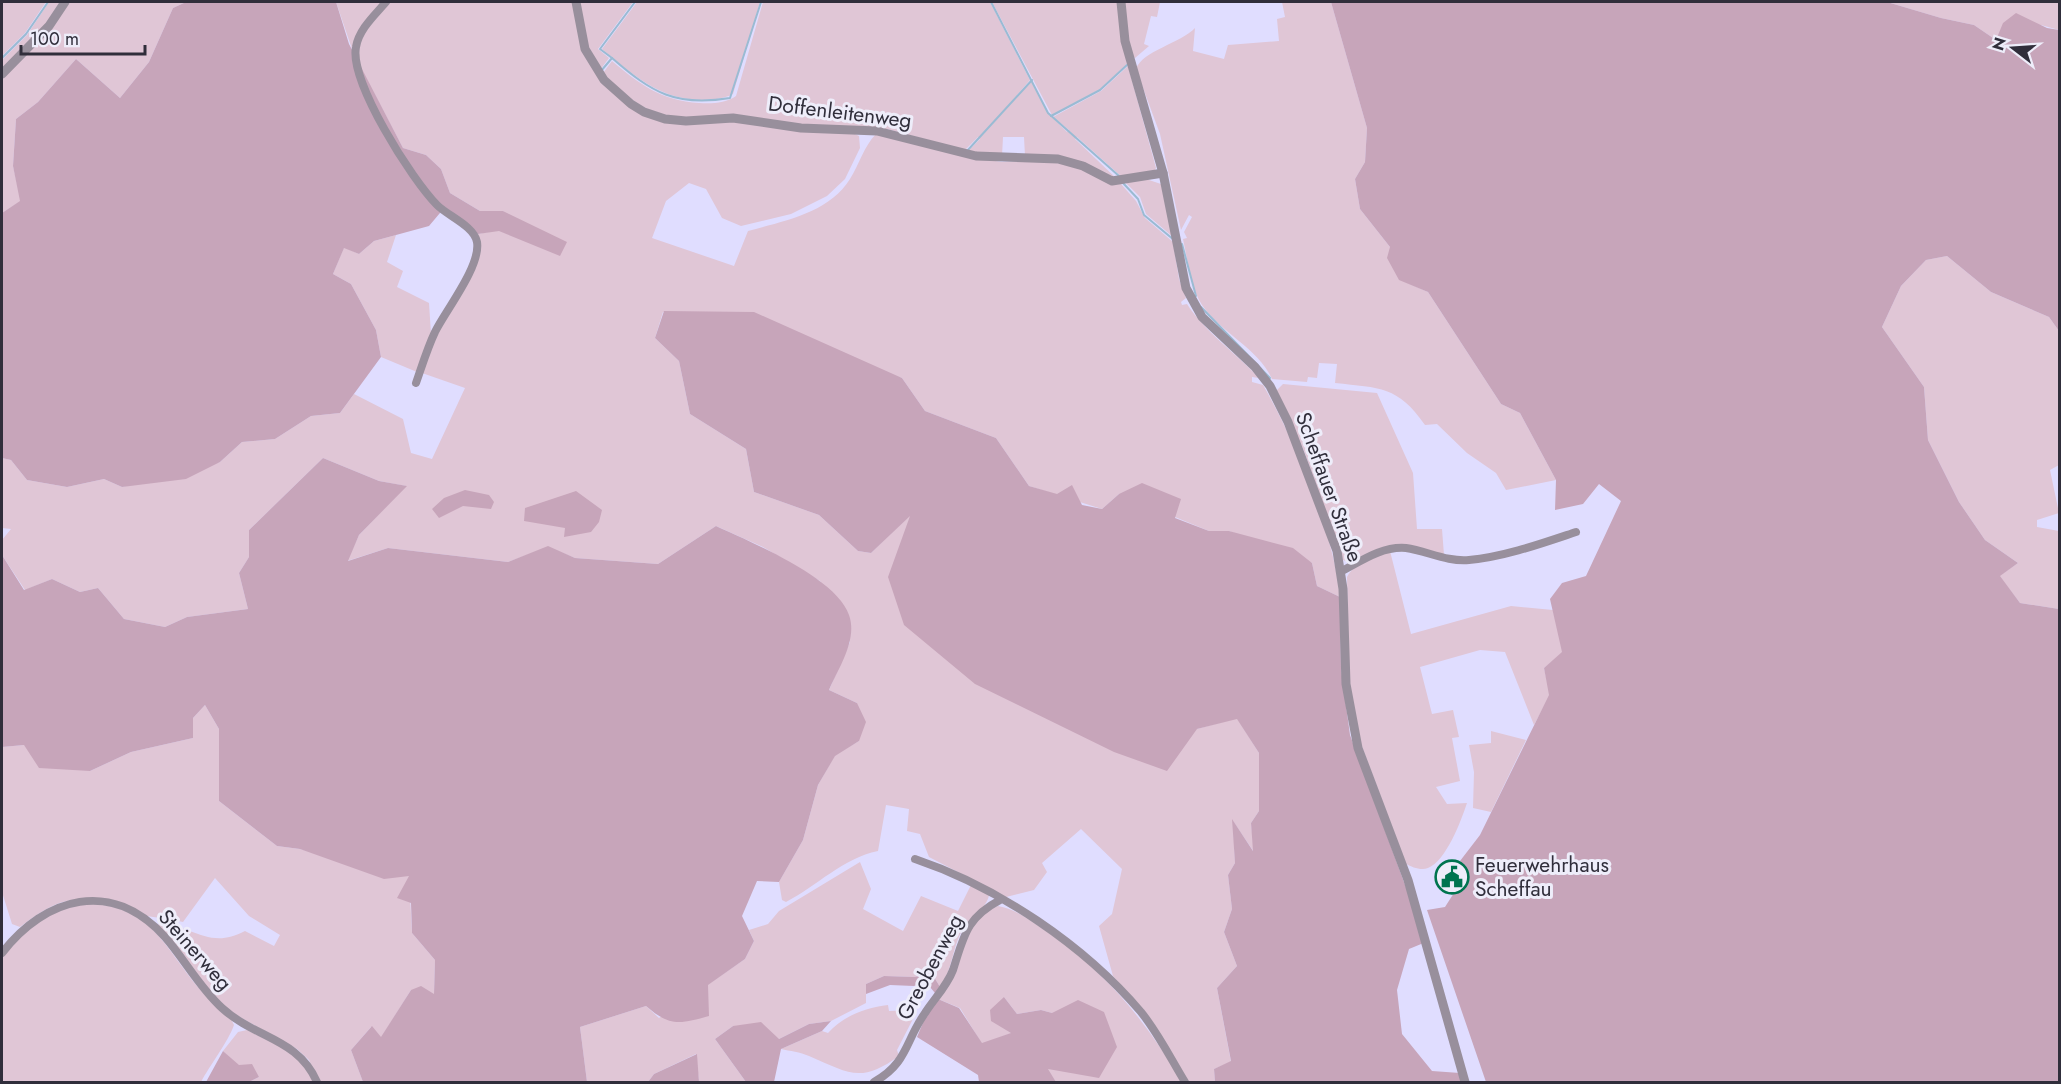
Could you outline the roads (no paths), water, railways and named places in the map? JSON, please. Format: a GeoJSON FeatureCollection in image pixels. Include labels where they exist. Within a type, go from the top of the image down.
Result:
{"type":"FeatureCollection","features":[{"type":"Feature","properties":{"kind":"street"},"geometry":{"type":"LineString","coordinates":[[2,74],[49,26],[65,2]]}},
{"type":"Feature","properties":{"kind":"street"},"geometry":{"type":"LineString","coordinates":[[386,2],[366,26],[356,45],[356,67],[361,84],[411,175],[439,207],[472,233],[477,242],[475,259],[436,331],[416,383]]}},
{"type":"Feature","properties":{"kind":"street","name":"Doffenleitenweg"},"geometry":{"type":"LineString","coordinates":[[576,2],[585,49],[598,72],[631,104],[664,119],[686,121],[733,118],[801,128],[877,131],[976,156],[1058,159],[1083,166],[1112,181],[1163,173]]}},
{"type":"Feature","properties":{"kind":"street","name":"Scheffauer Straße"},"geometry":{"type":"LineString","coordinates":[[1121,2],[1125,41],[1163,173],[1186,288],[1192,303],[1202,317],[1246,358],[1270,386],[1293,434],[1327,523],[1341,571],[1346,684],[1356,737],[1367,773],[1408,879],[1465,1083]]}},
{"type":"Feature","properties":{"kind":"street"},"geometry":{"type":"LineString","coordinates":[[1341,571],[1389,549],[1405,548],[1468,561],[1515,551],[1576,532]]}},
{"type":"Feature","properties":{"kind":"street"},"geometry":{"type":"LineString","coordinates":[[915,859],[940,868],[1000,900],[1055,933],[1100,969],[1142,1014],[1185,1083]]}},
{"type":"Feature","properties":{"kind":"street","name":"Steinerweg"},"geometry":{"type":"LineString","coordinates":[[2,953],[17,934],[35,919],[69,902],[92,900],[113,903],[133,911],[150,922],[166,938],[206,993],[223,1009],[241,1023],[295,1050],[305,1059],[317,1083]]}},
{"type":"Feature","properties":{"kind":"street","name":"Greobenweg"},"geometry":{"type":"LineString","coordinates":[[874,1083],[891,1072],[910,1044],[923,1015],[946,983],[962,937],[971,922],[986,908],[1000,900]]}},
{"type":"Feature","properties":{"kind":"waterway"},"geometry":{"type":"LineString","coordinates":[[2,58],[26,34],[48,2]]}},
{"type":"Feature","properties":{"kind":"waterway"},"geometry":{"type":"LineString","coordinates":[[601,71],[612,58],[600,49],[635,2]]}},
{"type":"Feature","properties":{"kind":"waterway"},"geometry":{"type":"LineString","coordinates":[[612,58],[653,88],[679,99],[730,98],[761,2]]}},
{"type":"Feature","properties":{"kind":"waterway"},"geometry":{"type":"LineString","coordinates":[[991,2],[1048,113],[1119,176]]}},
{"type":"Feature","properties":{"kind":"waterway"},"geometry":{"type":"LineString","coordinates":[[1051,116],[1100,90],[1127,65]]}},
{"type":"Feature","properties":{"kind":"waterway"},"geometry":{"type":"LineString","coordinates":[[967,151],[1032,80]]}},
{"type":"Feature","properties":{"kind":"waterway"},"geometry":{"type":"LineString","coordinates":[[1123,183],[1138,199],[1144,215],[1174,240]]}},
{"type":"Feature","properties":{"kind":"waterway"},"geometry":{"type":"LineString","coordinates":[[1182,244],[1196,296]]}},
{"type":"Feature","properties":{"kind":"waterway"},"geometry":{"type":"LineString","coordinates":[[1201,307],[1270,378]]}},
{"type":"Feature","properties":{"kind":"place","name":"Feuerwehrhaus Scheffau"},"geometry":{"type":"Point","coordinates":[1452,877]}}]}
